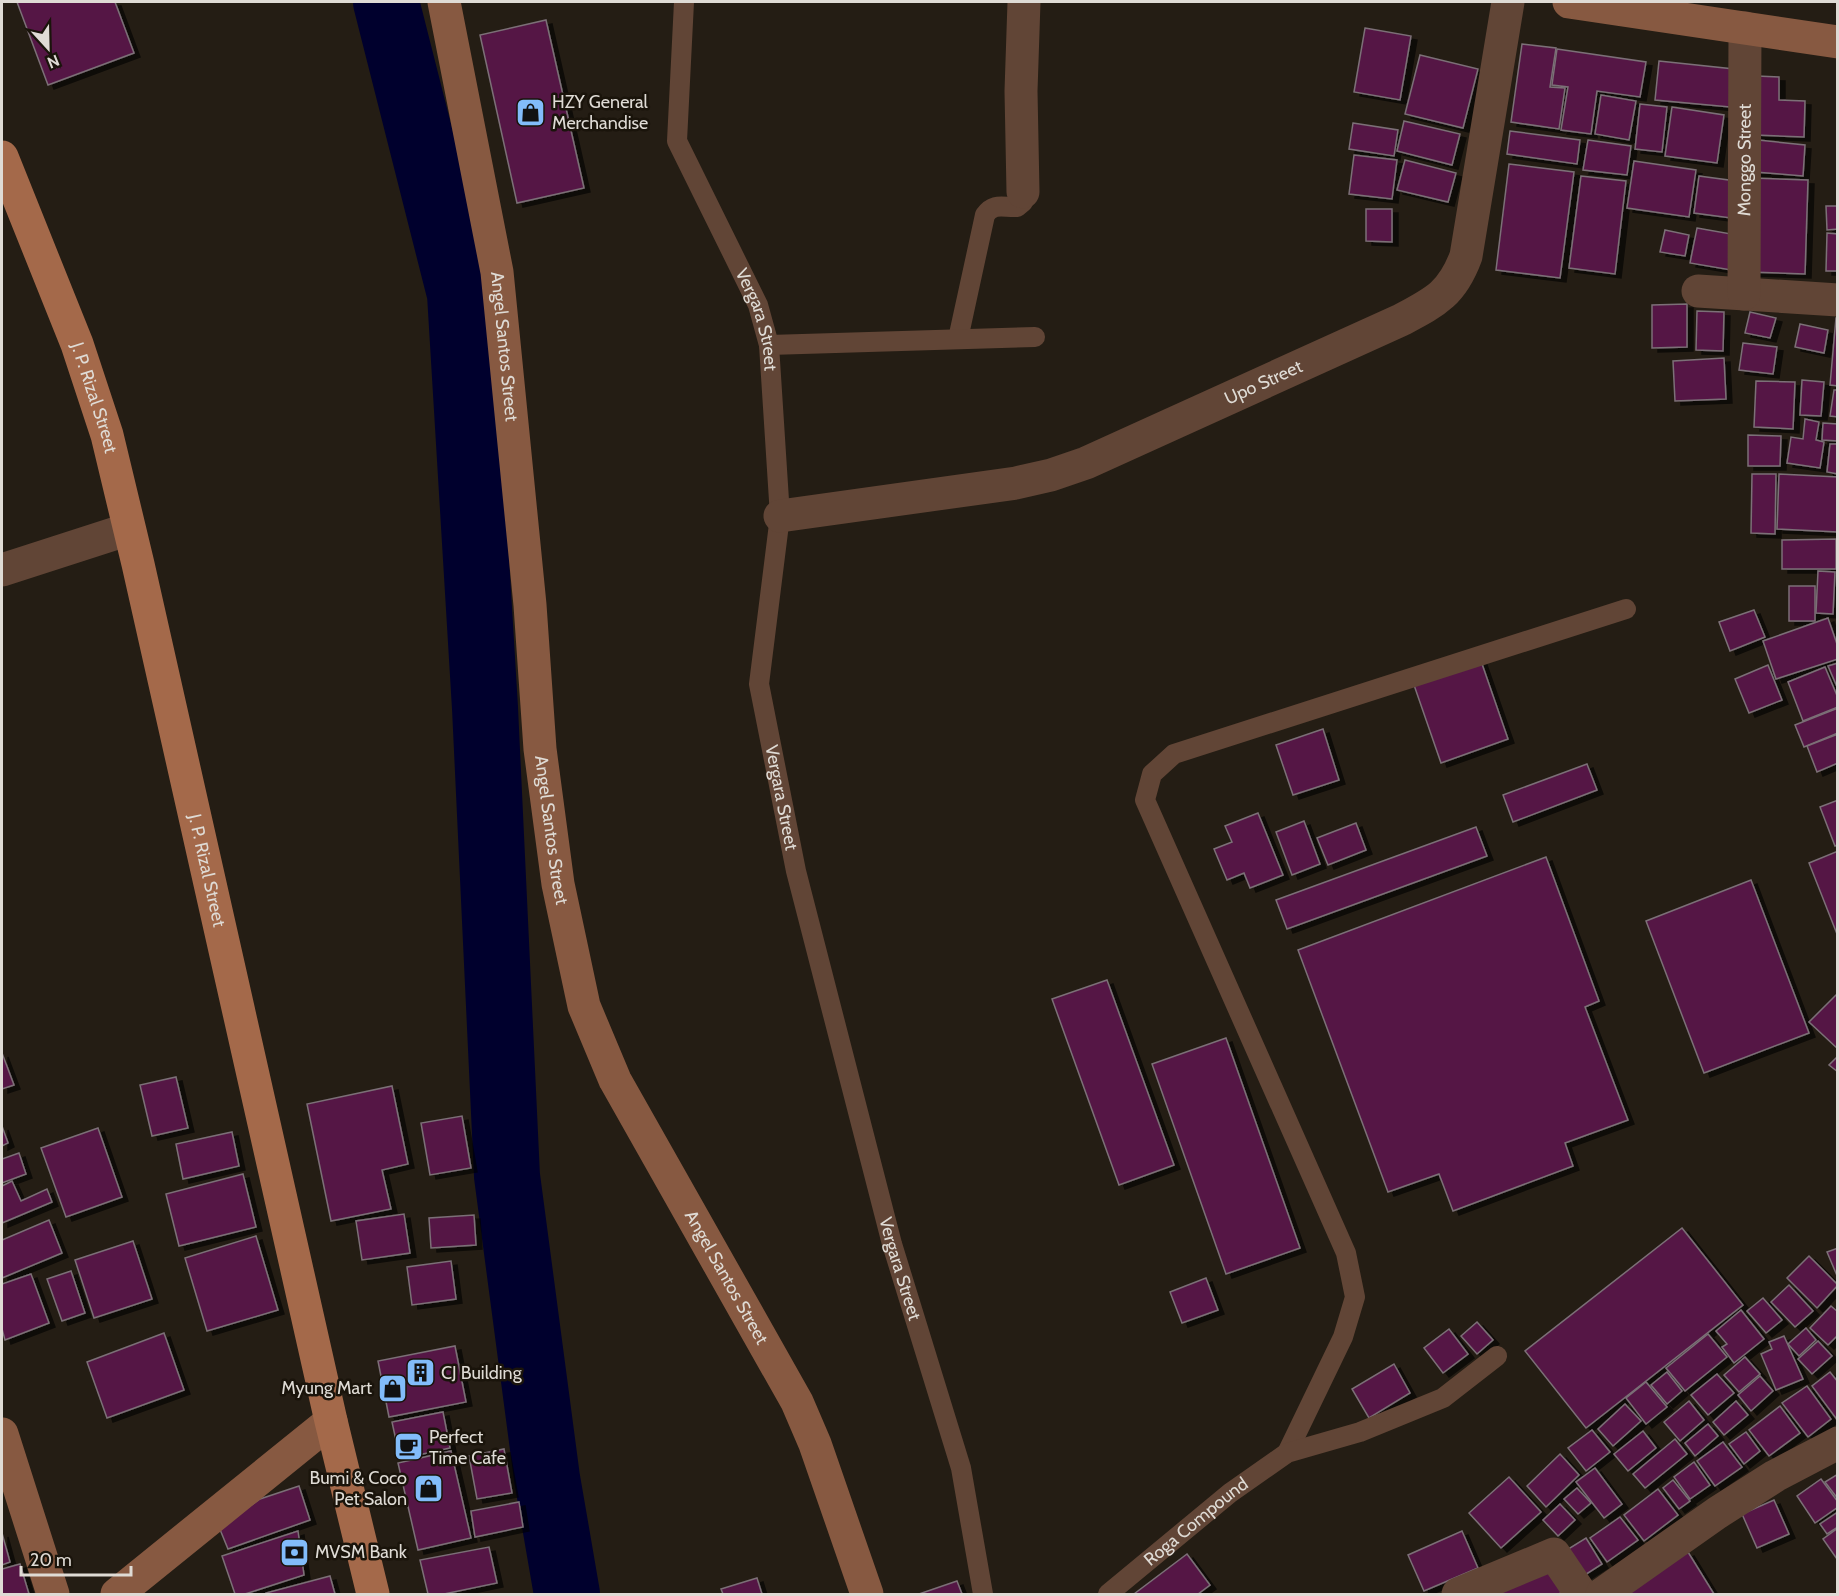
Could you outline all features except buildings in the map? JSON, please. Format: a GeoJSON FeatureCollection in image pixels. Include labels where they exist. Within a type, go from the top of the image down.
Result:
{"type":"FeatureCollection","features":[{"type":"Feature","properties":{"kind":"main road","name":"J. P. Rizal Street"},"geometry":{"type":"LineString","coordinates":[[2,157],[77,344],[107,435],[331,1421],[373,1594]]}},
{"type":"Feature","properties":{"kind":"street","name":"Angel Santos Street"},"geometry":{"type":"LineString","coordinates":[[444,2],[497,272],[530,605],[540,749],[558,884],[584,1006],[615,1080],[797,1402],[815,1443],[867,1594]]}},
{"type":"Feature","properties":{"kind":"street"},"geometry":{"type":"LineString","coordinates":[[1023,192],[1021,91],[1024,2]]}},
{"type":"Feature","properties":{"kind":"street","name":"Upo Street"},"geometry":{"type":"LineString","coordinates":[[780,516],[1016,483],[1051,475],[1086,463],[1369,335],[1435,301],[1444,294],[1458,276],[1466,256],[1508,2]]}},
{"type":"Feature","properties":{"kind":"street"},"geometry":{"type":"LineString","coordinates":[[1569,2],[1838,42]]}},
{"type":"Feature","properties":{"kind":"street","name":"Monggo Street"},"geometry":{"type":"LineString","coordinates":[[1744,294],[1745,28]]}},
{"type":"Feature","properties":{"kind":"street"},"geometry":{"type":"LineString","coordinates":[[1698,291],[1838,300]]}},
{"type":"Feature","properties":{"kind":"street"},"geometry":{"type":"LineString","coordinates":[[2,570],[129,529]]}},
{"type":"Feature","properties":{"kind":"street"},"geometry":{"type":"LineString","coordinates":[[117,1594],[331,1421]]}},
{"type":"Feature","properties":{"kind":"street"},"geometry":{"type":"LineString","coordinates":[[2,1434],[53,1594]]}},
{"type":"Feature","properties":{"kind":"street"},"geometry":{"type":"LineString","coordinates":[[1602,1594],[1717,1513],[1775,1476],[1838,1443]]}},
{"type":"Feature","properties":{"kind":"street"},"geometry":{"type":"LineString","coordinates":[[1458,1594],[1554,1554],[1581,1594]]}},
{"type":"Feature","properties":{"kind":"lane","name":"Vergara Street"},"geometry":{"type":"LineString","coordinates":[[684,2],[677,141],[758,305],[769,345],[780,516],[759,684],[796,871],[892,1244],[961,1468],[983,1594]]}},
{"type":"Feature","properties":{"kind":"lane"},"geometry":{"type":"LineString","coordinates":[[958,339],[985,215],[989,209],[1000,205],[1017,207],[1023,202],[1023,192]]}},
{"type":"Feature","properties":{"kind":"lane"},"geometry":{"type":"LineString","coordinates":[[769,345],[1035,337]]}},
{"type":"Feature","properties":{"kind":"lane"},"geometry":{"type":"LineString","coordinates":[[1287,1453],[1343,1337],[1355,1298],[1346,1253],[1145,800],[1152,774],[1174,754],[1626,609]]}},
{"type":"Feature","properties":{"kind":"lane"},"geometry":{"type":"LineString","coordinates":[[1287,1453],[1360,1432],[1443,1398],[1497,1356]]}},
{"type":"Feature","properties":{"kind":"lane","name":"Roga Compound"},"geometry":{"type":"LineString","coordinates":[[1108,1594],[1230,1493],[1287,1453]]}},
{"type":"Feature","properties":{"kind":"waterway"},"geometry":{"type":"LineString","coordinates":[[386,2],[460,294],[485,708],[507,1176],[547,1478],[567,1594]]}},
{"type":"Feature","properties":{"kind":"place","name":"HZY General Merchandise"},"geometry":{"type":"Point","coordinates":[531,112]}},
{"type":"Feature","properties":{"kind":"place","name":"CJ Building"},"geometry":{"type":"Point","coordinates":[420,1373]}},
{"type":"Feature","properties":{"kind":"place","name":"Myung Mart"},"geometry":{"type":"Point","coordinates":[393,1388]}},
{"type":"Feature","properties":{"kind":"place","name":"Perfect Time Cafe"},"geometry":{"type":"Point","coordinates":[408,1447]}},
{"type":"Feature","properties":{"kind":"place","name":"Bumi & Coco Pet Salon"},"geometry":{"type":"Point","coordinates":[428,1488]}},
{"type":"Feature","properties":{"kind":"place","name":"MVSM Bank"},"geometry":{"type":"Point","coordinates":[294,1552]}}]}
